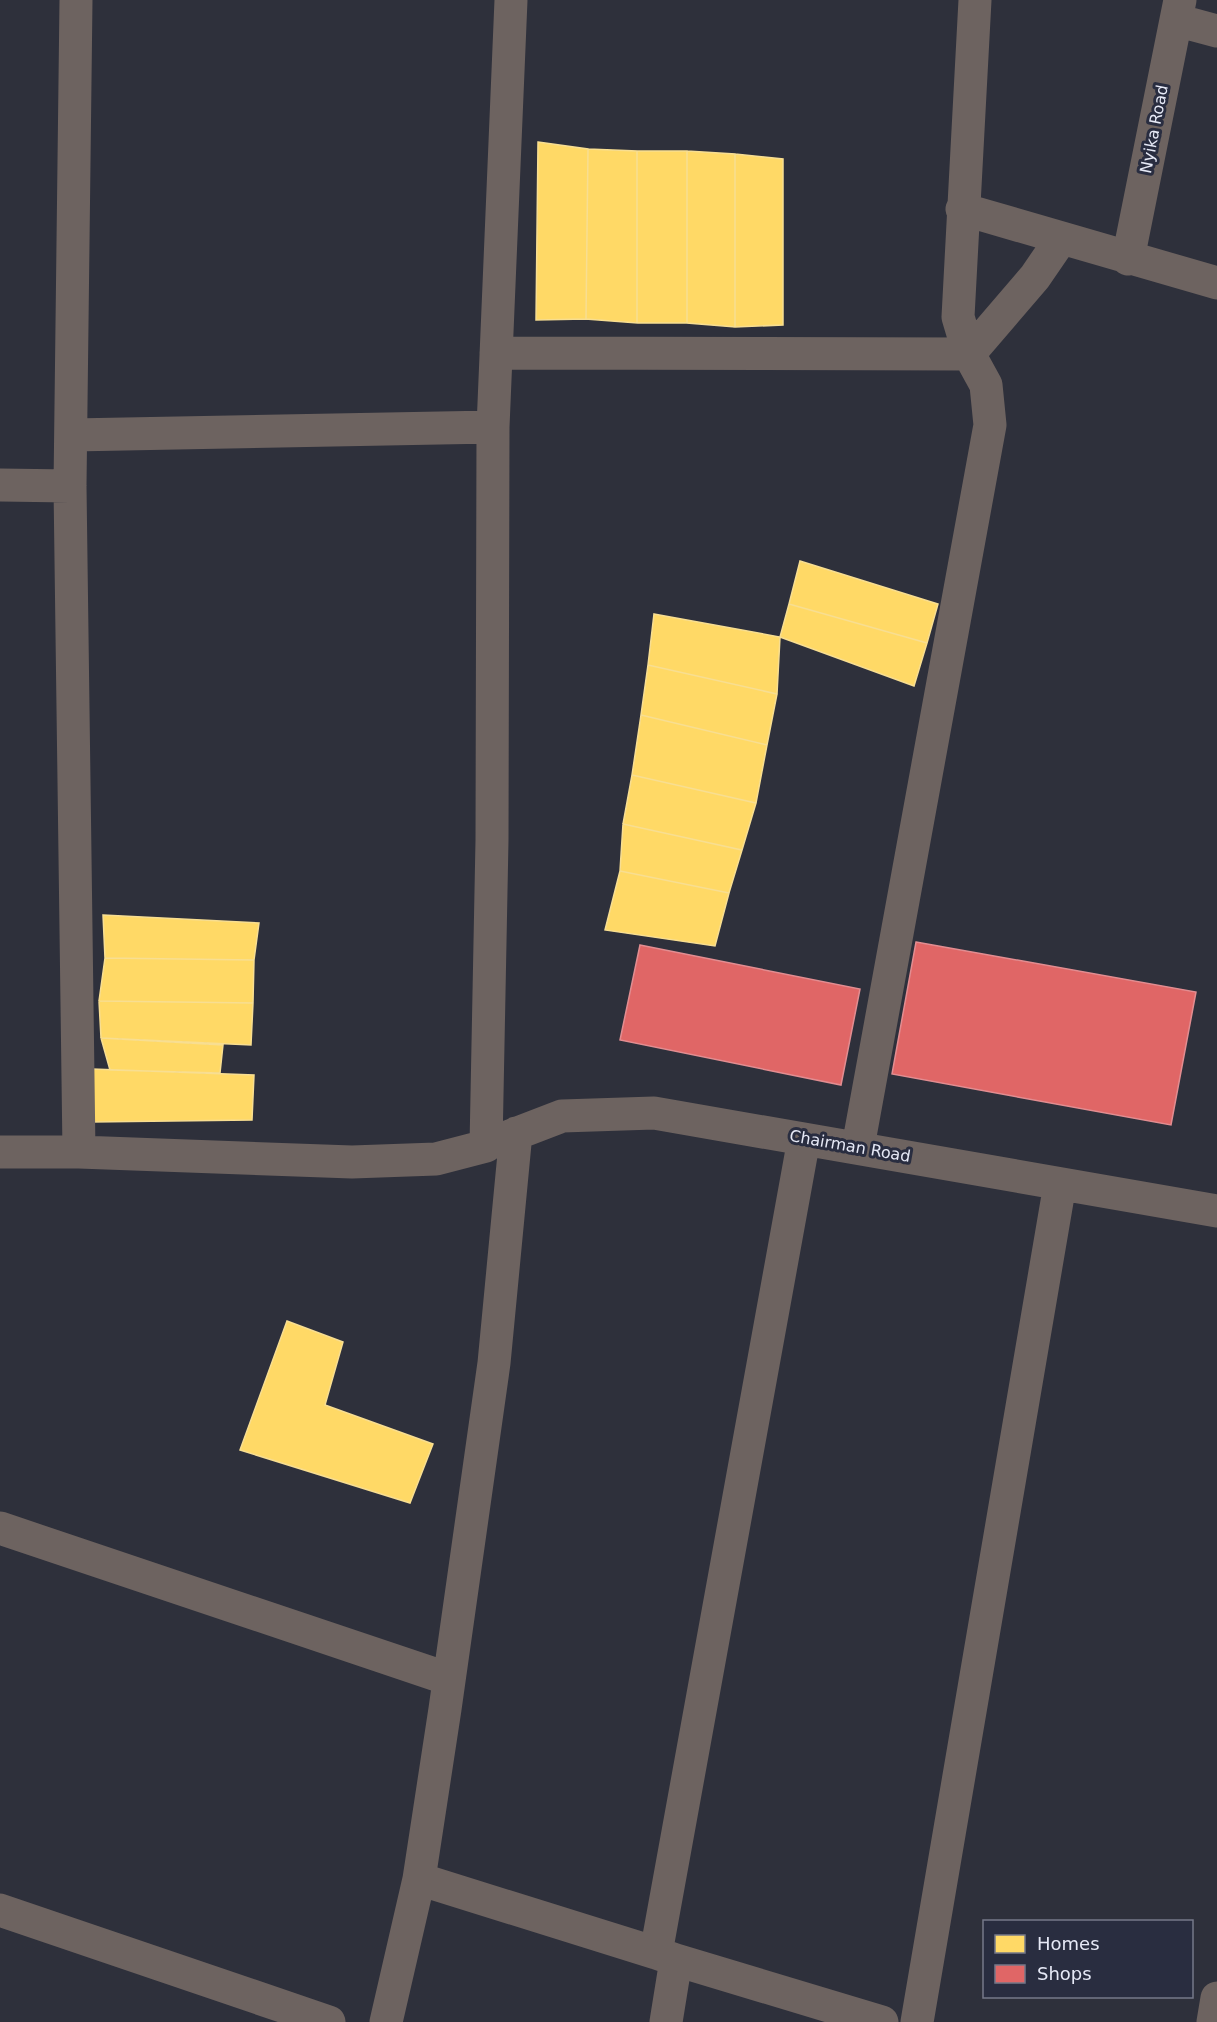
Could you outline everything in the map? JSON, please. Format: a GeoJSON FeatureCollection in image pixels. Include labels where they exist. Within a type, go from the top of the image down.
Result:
{"type":"FeatureCollection","features":[{"type":"Feature","properties":{"kind":"street"},"geometry":{"type":"LineString","coordinates":[[76,0],[70,486],[79,1152]]}},
{"type":"Feature","properties":{"kind":"street"},"geometry":{"type":"LineString","coordinates":[[486,1146],[492,840],[493,427],[511,0]]}},
{"type":"Feature","properties":{"kind":"street"},"geometry":{"type":"LineString","coordinates":[[858,1147],[990,425],[986,385],[969,354],[958,317],[975,0]]}},
{"type":"Feature","properties":{"kind":"street"},"geometry":{"type":"LineString","coordinates":[[1178,10],[1217,31]]}},
{"type":"Feature","properties":{"kind":"street","name":"Nyika Road"},"geometry":{"type":"LineString","coordinates":[[1128,259],[1178,10]]}},
{"type":"Feature","properties":{"kind":"street"},"geometry":{"type":"LineString","coordinates":[[962,209],[1217,283]]}},
{"type":"Feature","properties":{"kind":"street"},"geometry":{"type":"LineString","coordinates":[[496,352],[969,354],[1035,277],[1061,239]]}},
{"type":"Feature","properties":{"kind":"street"},"geometry":{"type":"LineString","coordinates":[[72,435],[493,427]]}},
{"type":"Feature","properties":{"kind":"street"},"geometry":{"type":"LineString","coordinates":[[0,484],[70,486]]}},
{"type":"Feature","properties":{"kind":"street","name":"Chairman Road"},"geometry":{"type":"LineString","coordinates":[[0,1152],[79,1152],[352,1162],[436,1158],[486,1146],[562,1116],[654,1113],[1217,1211]]}},
{"type":"Feature","properties":{"kind":"street"},"geometry":{"type":"LineString","coordinates":[[386,2022],[419,1879],[449,1679],[494,1363],[516,1133]]}},
{"type":"Feature","properties":{"kind":"street"},"geometry":{"type":"LineString","coordinates":[[666,2022],[666,1956],[804,1139]]}},
{"type":"Feature","properties":{"kind":"street"},"geometry":{"type":"LineString","coordinates":[[917,2022],[1060,1184]]}},
{"type":"Feature","properties":{"kind":"street"},"geometry":{"type":"LineString","coordinates":[[0,1528],[449,1679]]}},
{"type":"Feature","properties":{"kind":"street"},"geometry":{"type":"LineString","coordinates":[[419,1879],[882,2022]]}},
{"type":"Feature","properties":{"kind":"street"},"geometry":{"type":"LineString","coordinates":[[0,1911],[329,2022]]}},
{"type":"Feature","properties":{"kind":"street"},"geometry":{"type":"LineString","coordinates":[[1213,2022],[1217,1998]]}},
{"type":"Feature","properties":{"kind":"building: Homes"},"geometry":{"type":"Polygon","coordinates":[[[538,142],[588,149],[586,319],[536,320],[538,142]]]}},
{"type":"Feature","properties":{"kind":"building: Homes"},"geometry":{"type":"Polygon","coordinates":[[[588,149],[637,151],[637,323],[586,319],[588,149]]]}},
{"type":"Feature","properties":{"kind":"building: Homes"},"geometry":{"type":"Polygon","coordinates":[[[637,151],[687,151],[687,323],[637,323],[637,151]]]}},
{"type":"Feature","properties":{"kind":"building: Homes"},"geometry":{"type":"Polygon","coordinates":[[[687,151],[735,154],[735,327],[687,323],[687,151]]]}},
{"type":"Feature","properties":{"kind":"building: Homes"},"geometry":{"type":"Polygon","coordinates":[[[735,154],[783,159],[783,325],[735,327],[735,154]]]}},
{"type":"Feature","properties":{"kind":"building: Homes"},"geometry":{"type":"Polygon","coordinates":[[[800,561],[938,604],[927,643],[789,604],[800,561]]]}},
{"type":"Feature","properties":{"kind":"building: Homes"},"geometry":{"type":"Polygon","coordinates":[[[789,604],[927,643],[914,686],[780,637],[789,604]]]}},
{"type":"Feature","properties":{"kind":"building: Homes"},"geometry":{"type":"Polygon","coordinates":[[[654,614],[780,637],[777,694],[648,665],[654,614]]]}},
{"type":"Feature","properties":{"kind":"building: Homes"},"geometry":{"type":"Polygon","coordinates":[[[648,665],[777,694],[767,745],[641,715],[648,665]]]}},
{"type":"Feature","properties":{"kind":"building: Homes"},"geometry":{"type":"Polygon","coordinates":[[[641,715],[767,745],[756,803],[632,775],[641,715]]]}},
{"type":"Feature","properties":{"kind":"building: Homes"},"geometry":{"type":"Polygon","coordinates":[[[632,775],[756,803],[742,850],[623,824],[632,775]]]}},
{"type":"Feature","properties":{"kind":"building: Homes"},"geometry":{"type":"Polygon","coordinates":[[[623,824],[742,850],[729,893],[620,871],[623,824]]]}},
{"type":"Feature","properties":{"kind":"building: Homes"},"geometry":{"type":"Polygon","coordinates":[[[620,871],[729,893],[715,946],[605,930],[620,871]]]}},
{"type":"Feature","properties":{"kind":"building: Homes"},"geometry":{"type":"Polygon","coordinates":[[[103,915],[259,923],[254,960],[105,958],[103,915]]]}},
{"type":"Feature","properties":{"kind":"building: Homes"},"geometry":{"type":"Polygon","coordinates":[[[105,958],[254,960],[253,1003],[99,1001],[105,958]]]}},
{"type":"Feature","properties":{"kind":"building: Homes"},"geometry":{"type":"Polygon","coordinates":[[[99,1001],[253,1003],[251,1045],[101,1038],[99,1001]]]}},
{"type":"Feature","properties":{"kind":"building: Homes"},"geometry":{"type":"Polygon","coordinates":[[[101,1038],[223,1045],[220,1073],[110,1070],[101,1038]]]}},
{"type":"Feature","properties":{"kind":"building: Homes"},"geometry":{"type":"Polygon","coordinates":[[[92,1069],[254,1075],[252,1120],[92,1122],[92,1069]]]}},
{"type":"Feature","properties":{"kind":"building: Homes"},"geometry":{"type":"Polygon","coordinates":[[[287,1321],[343,1342],[325,1405],[433,1444],[410,1503],[240,1450],[287,1321]]]}},
{"type":"Feature","properties":{"kind":"building: Shops"},"geometry":{"type":"Polygon","coordinates":[[[916,942],[1196,992],[1171,1125],[892,1074],[916,942]]]}},
{"type":"Feature","properties":{"kind":"building: Shops"},"geometry":{"type":"Polygon","coordinates":[[[640,945],[860,989],[841,1085],[620,1040],[640,945]]]}}]}
